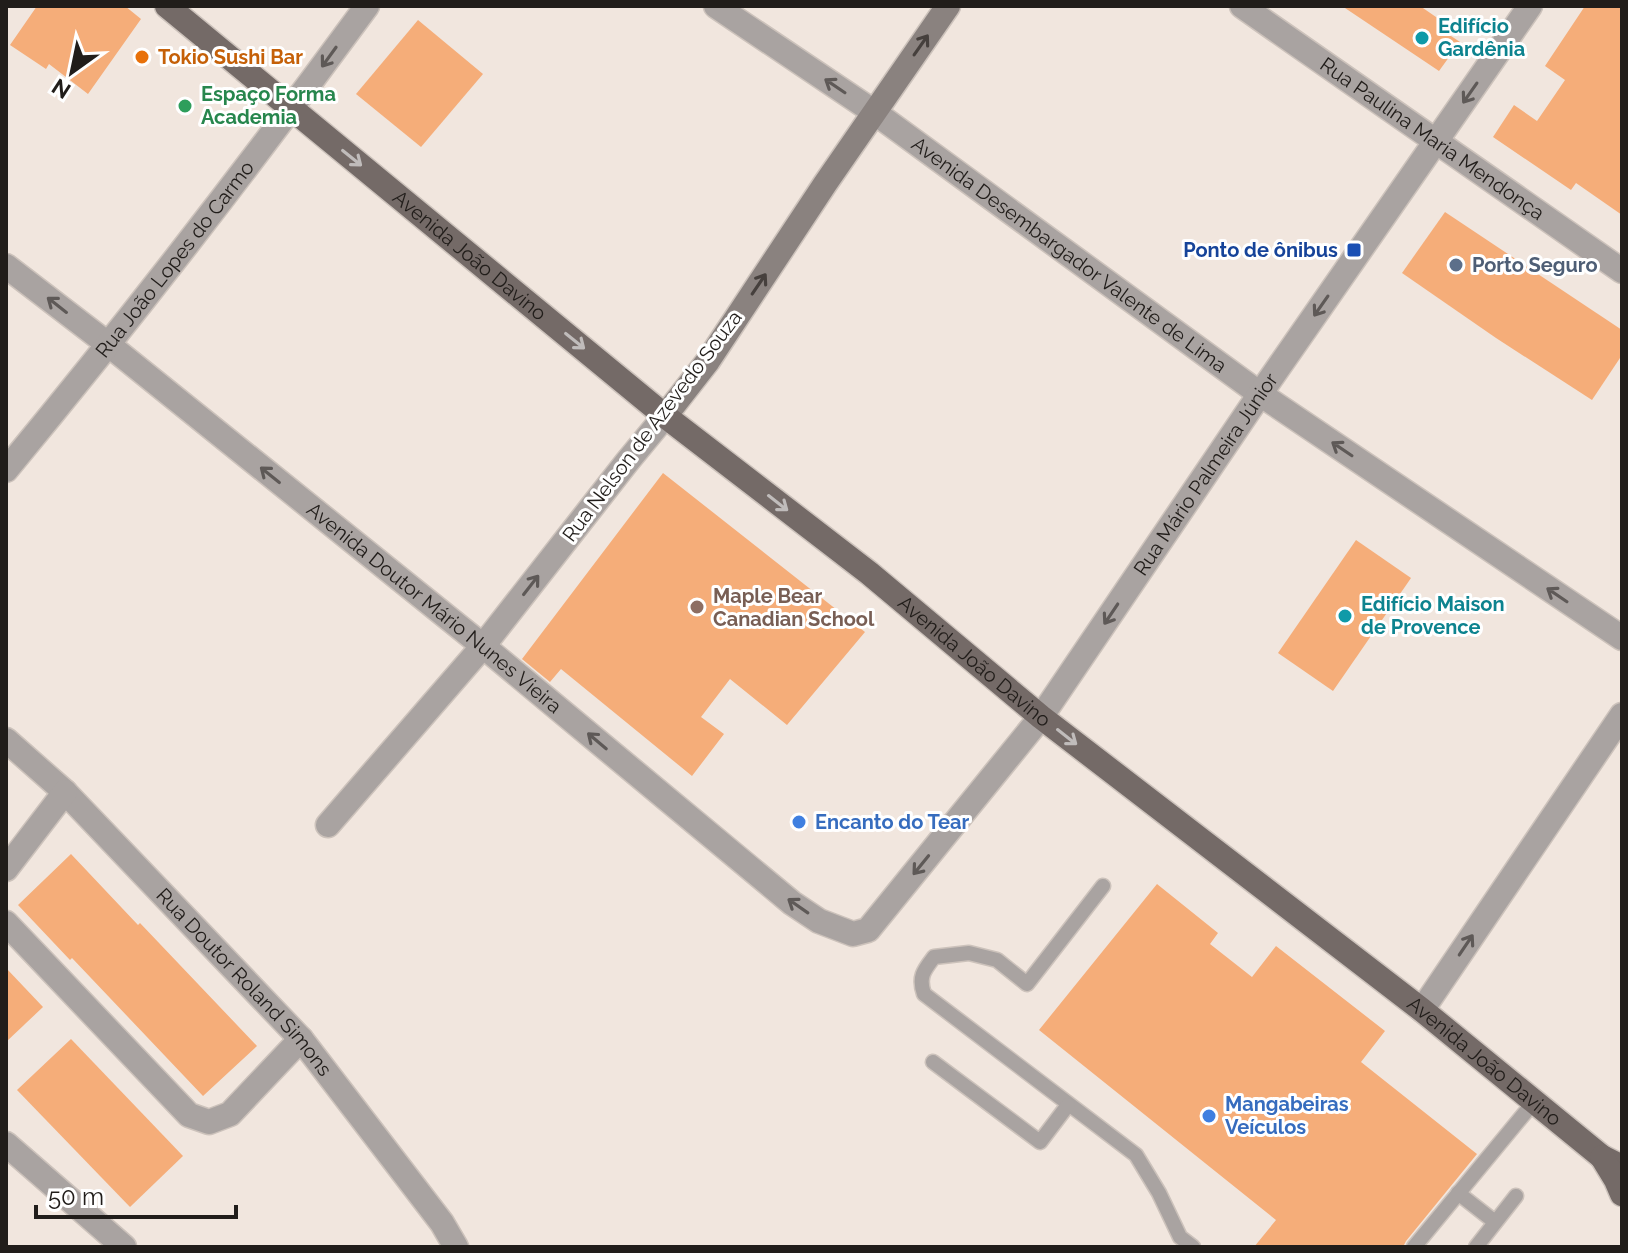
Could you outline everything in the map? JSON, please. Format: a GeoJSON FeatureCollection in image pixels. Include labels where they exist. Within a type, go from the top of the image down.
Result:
{"type":"FeatureCollection","features":[{"type":"Feature","properties":{"kind":"main road","name":"Avenida João Davino"},"geometry":{"type":"LineString","coordinates":[[167,6],[665,416],[869,573],[1041,717],[1422,1010],[1533,1103],[1612,1162],[1622,1194]]}},
{"type":"Feature","properties":{"kind":"street","name":"Rua João Lopes do Carmo"},"geometry":{"type":"LineString","coordinates":[[6,470],[109,345],[292,109],[367,6]]}},
{"type":"Feature","properties":{"kind":"street","name":"Avenida Desembargador Valente de Lima"},"geometry":{"type":"LineString","coordinates":[[716,6],[874,112],[1260,394],[1622,638]]}},
{"type":"Feature","properties":{"kind":"street","name":"Rua Nelson de Azevedo Souza"},"geometry":{"type":"LineString","coordinates":[[328,825],[483,646],[708,361],[948,6]]}},
{"type":"Feature","properties":{"kind":"street","name":"Rua Paulina Maria Mendonça"},"geometry":{"type":"LineString","coordinates":[[1242,6],[1622,271]]}},
{"type":"Feature","properties":{"kind":"street","name":"Rua Mário Palmeira Júnior"},"geometry":{"type":"LineString","coordinates":[[868,930],[1041,717],[1260,394],[1530,6]]}},
{"type":"Feature","properties":{"kind":"street","name":"Avenida Doutor Mário Nunes Vieira"},"geometry":{"type":"LineString","coordinates":[[6,266],[483,646],[792,903],[819,921],[853,934],[868,930]]}},
{"type":"Feature","properties":{"kind":"street"},"geometry":{"type":"LineString","coordinates":[[1422,1010],[1622,715]]}},
{"type":"Feature","properties":{"kind":"street","name":"Rua Doutor Roland Simons"},"geometry":{"type":"LineString","coordinates":[[6,740],[65,792],[301,1039],[442,1223],[456,1247]]}},
{"type":"Feature","properties":{"kind":"street"},"geometry":{"type":"LineString","coordinates":[[6,869],[65,792]]}},
{"type":"Feature","properties":{"kind":"street"},"geometry":{"type":"LineString","coordinates":[[6,923],[189,1115],[209,1122],[230,1114],[301,1039]]}},
{"type":"Feature","properties":{"kind":"street"},"geometry":{"type":"LineString","coordinates":[[6,1144],[124,1247]]}},
{"type":"Feature","properties":{"kind":"lane"},"geometry":{"type":"LineString","coordinates":[[1103,886],[1027,984],[997,960],[969,953],[934,957],[921,973],[921,985],[924,994],[1136,1155],[1180,1237],[1193,1247]]}},
{"type":"Feature","properties":{"kind":"lane"},"geometry":{"type":"LineString","coordinates":[[933,1062],[1040,1142],[1068,1105]]}},
{"type":"Feature","properties":{"kind":"lane"},"geometry":{"type":"LineString","coordinates":[[1414,1247],[1533,1103]]}},
{"type":"Feature","properties":{"kind":"lane"},"geometry":{"type":"LineString","coordinates":[[1458,1193],[1495,1222]]}},
{"type":"Feature","properties":{"kind":"lane"},"geometry":{"type":"LineString","coordinates":[[1476,1247],[1516,1196]]}},
{"type":"Feature","properties":{"kind":"building"},"geometry":{"type":"Polygon","coordinates":[[[37,6],[125,6],[141,19],[88,94],[49,64],[46,69],[10,45],[37,6]]]}},
{"type":"Feature","properties":{"kind":"building","name":"Edifício Gardênia"},"geometry":{"type":"Polygon","coordinates":[[[1342,6],[1420,6],[1452,28],[1448,34],[1460,42],[1439,71],[1342,6]]]}},
{"type":"Feature","properties":{"kind":"building"},"geometry":{"type":"Polygon","coordinates":[[[1585,6],[1622,6],[1622,215],[1576,183],[1571,190],[1493,137],[1514,105],[1537,121],[1565,80],[1545,66],[1585,6]]]}},
{"type":"Feature","properties":{"kind":"building"},"geometry":{"type":"Polygon","coordinates":[[[418,20],[483,74],[421,147],[356,94],[418,20]]]}},
{"type":"Feature","properties":{"kind":"building"},"geometry":{"type":"Polygon","coordinates":[[[1445,212],[1622,330],[1622,355],[1592,400],[1402,273],[1445,212]]]}},
{"type":"Feature","properties":{"kind":"building","name":"Maple Bear Canadian School"},"geometry":{"type":"Polygon","coordinates":[[[663,473],[865,632],[787,725],[730,679],[701,717],[724,734],[692,776],[561,669],[550,682],[522,659],[663,473]]]}},
{"type":"Feature","properties":{"kind":"building","name":"Edifício Maison de Provence"},"geometry":{"type":"Polygon","coordinates":[[[1356,540],[1411,578],[1333,691],[1278,653],[1356,540]]]}},
{"type":"Feature","properties":{"kind":"building"},"geometry":{"type":"Polygon","coordinates":[[[71,854],[257,1046],[203,1096],[18,905],[71,854]]]}},
{"type":"Feature","properties":{"kind":"building"},"geometry":{"type":"Polygon","coordinates":[[[1157,884],[1218,933],[1210,944],[1252,977],[1276,946],[1385,1031],[1361,1062],[1477,1154],[1403,1247],[1254,1247],[1276,1220],[1039,1030],[1157,884]]]}},
{"type":"Feature","properties":{"kind":"building"},"geometry":{"type":"Polygon","coordinates":[[[6,968],[43,1007],[6,1042],[6,968]]]}},
{"type":"Feature","properties":{"kind":"building"},"geometry":{"type":"Polygon","coordinates":[[[71,1039],[183,1156],[130,1207],[17,1090],[71,1039]]]}},
{"type":"Feature","properties":{"kind":"place","name":"Edifício Gardênia"},"geometry":{"type":"Point","coordinates":[1422,38]}},
{"type":"Feature","properties":{"kind":"place","name":"Tokio Sushi Bar"},"geometry":{"type":"Point","coordinates":[142,57]}},
{"type":"Feature","properties":{"kind":"place","name":"Espaço Forma Academia"},"geometry":{"type":"Point","coordinates":[185,106]}},
{"type":"Feature","properties":{"kind":"place","name":"Ponto de ônibus"},"geometry":{"type":"Point","coordinates":[1354,250]}},
{"type":"Feature","properties":{"kind":"place","name":"Porto Seguro"},"geometry":{"type":"Point","coordinates":[1456,265]}},
{"type":"Feature","properties":{"kind":"place","name":"Maple Bear Canadian School"},"geometry":{"type":"Point","coordinates":[697,607]}},
{"type":"Feature","properties":{"kind":"place","name":"Edifício Maison de Provence"},"geometry":{"type":"Point","coordinates":[1345,616]}},
{"type":"Feature","properties":{"kind":"place","name":"Encanto do Tear"},"geometry":{"type":"Point","coordinates":[799,822]}},
{"type":"Feature","properties":{"kind":"place","name":"Mangabeiras Veículos"},"geometry":{"type":"Point","coordinates":[1209,1116]}}]}
